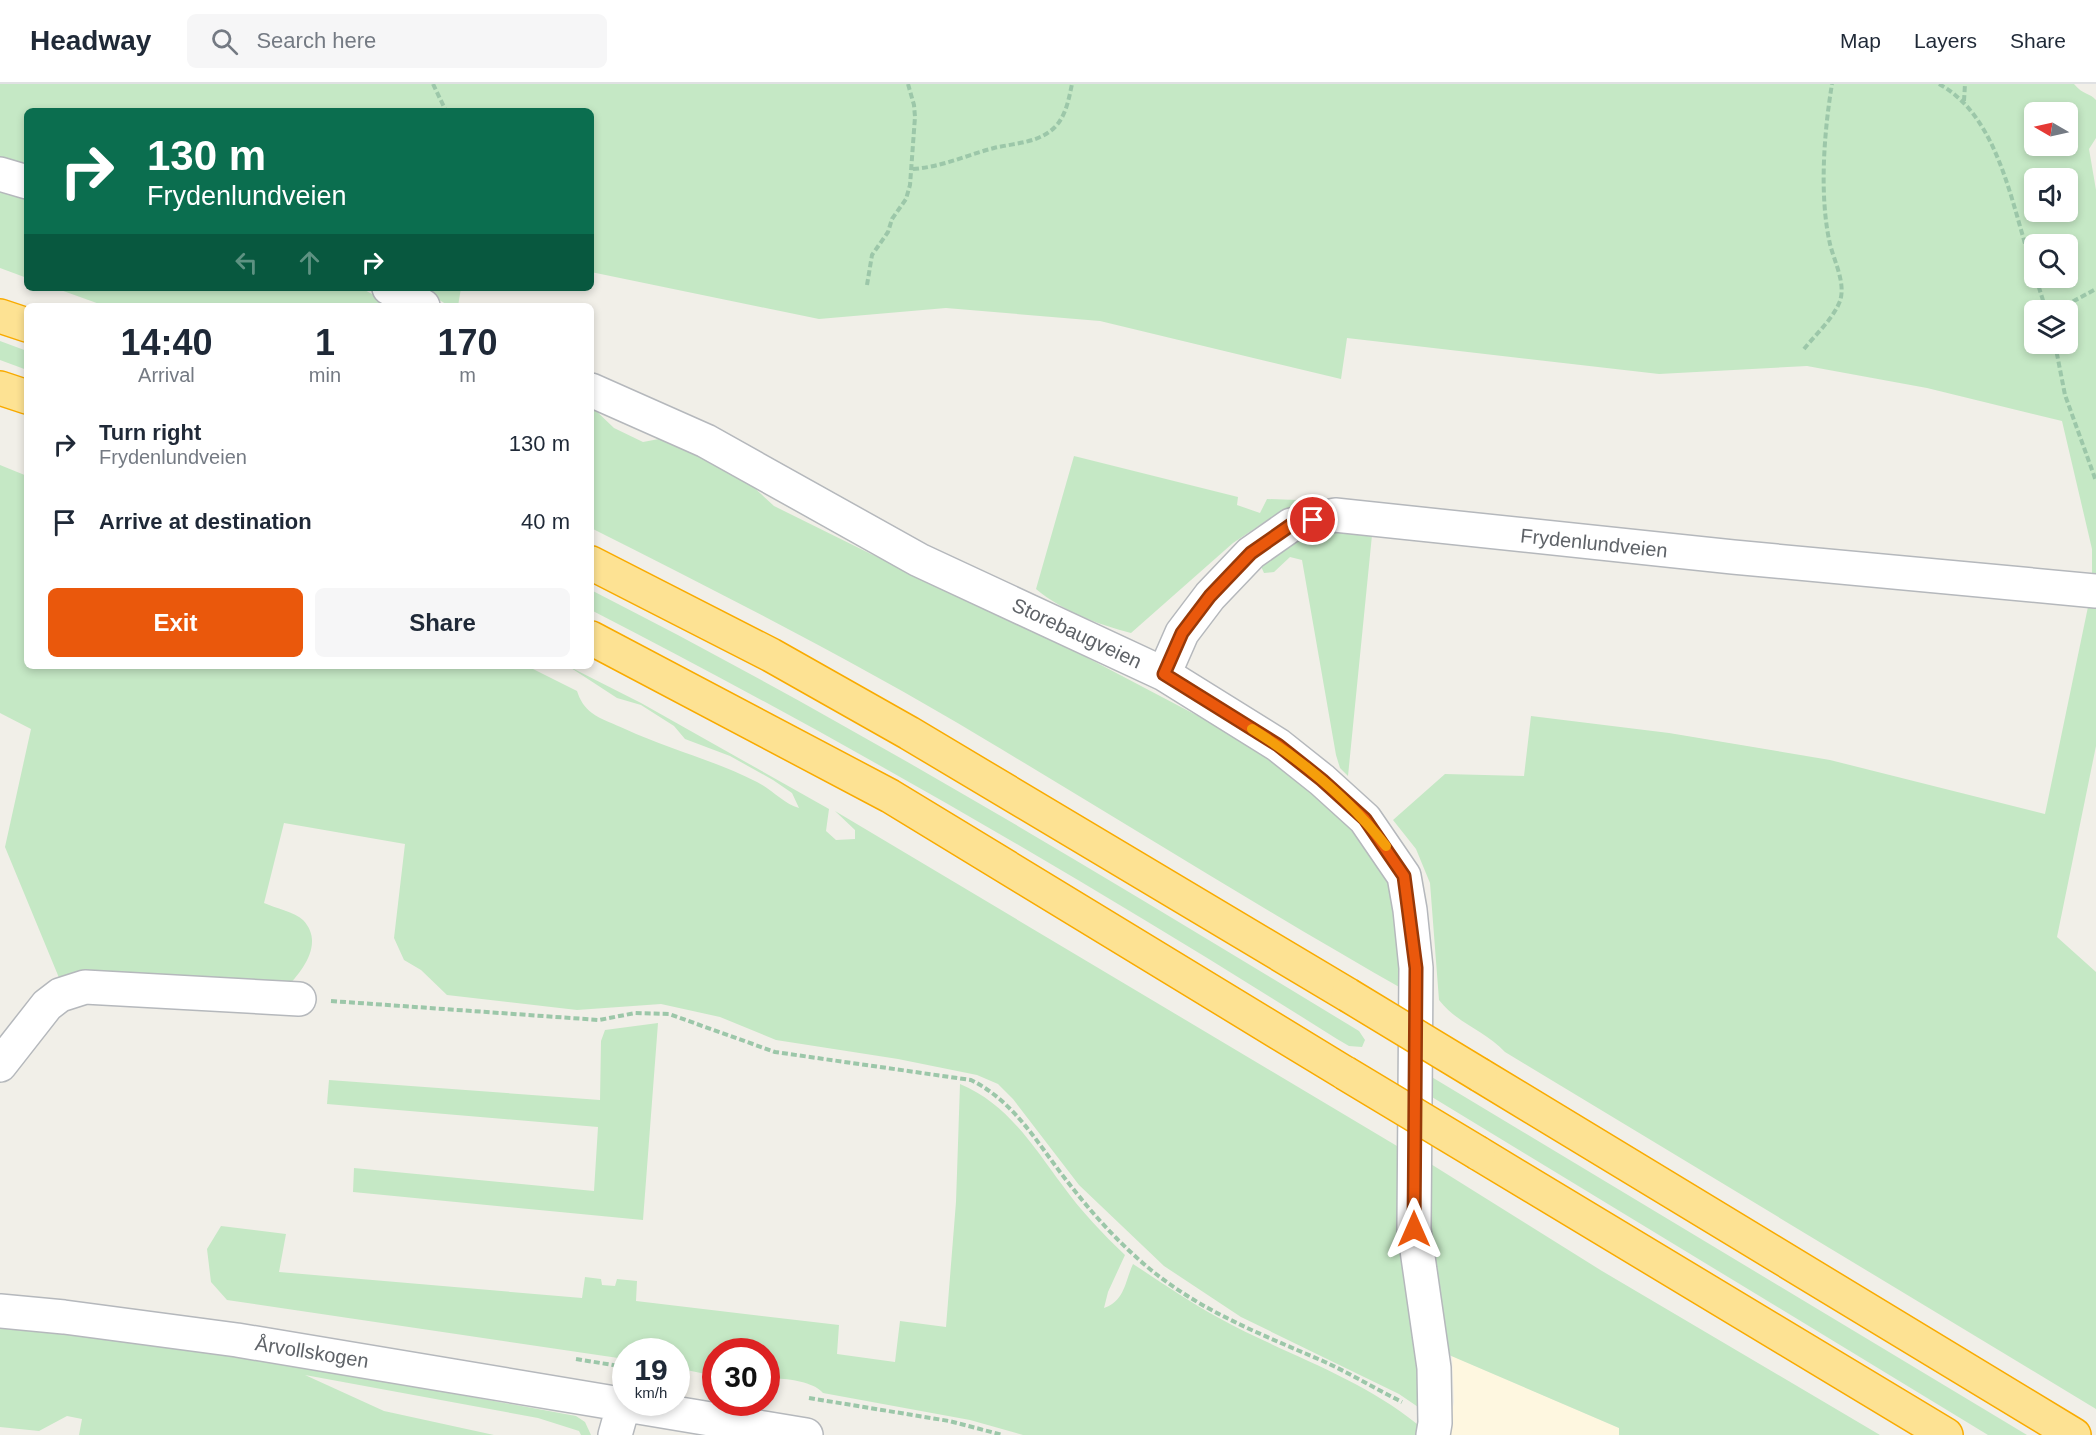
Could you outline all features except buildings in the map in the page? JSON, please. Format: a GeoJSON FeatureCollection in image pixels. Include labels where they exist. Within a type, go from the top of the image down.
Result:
{"type":"FeatureCollection","features":[{"type":"Feature","properties":{"kind":"highway"},"geometry":{"type":"LineString","coordinates":[[0,316],[24,324]]}},
{"type":"Feature","properties":{"kind":"highway"},"geometry":{"type":"LineString","coordinates":[[0,388],[24,396]]}},
{"type":"Feature","properties":{"kind":"highway"},"geometry":{"type":"LineString","coordinates":[[594,565],[771,655],[909,733],[1348,995],[2074,1435]]}},
{"type":"Feature","properties":{"kind":"highway"},"geometry":{"type":"LineString","coordinates":[[594,640],[890,796],[1345,1074],[1946,1435]]}},
{"type":"Feature","properties":{"kind":"street"},"geometry":{"type":"LineString","coordinates":[[0,174],[24,181]]}},
{"type":"Feature","properties":{"kind":"street"},"geometry":{"type":"LineString","coordinates":[[395,291],[417,303]]}},
{"type":"Feature","properties":{"kind":"street","name":"Storebaugveien"},"geometry":{"type":"LineString","coordinates":[[594,391],[706,441],[919,560],[1164,674],[1278,745],[1322,780],[1365,819],[1404,876],[1416,968],[1414,1229],[1434,1368],[1434,1429]]}},
{"type":"Feature","properties":{"kind":"street","name":"Frydenlundveien"},"geometry":{"type":"LineString","coordinates":[[1164,674],[1182,633],[1210,596],[1251,553],[1291,525],[1335,515],[1733,557],[2096,591]]}},
{"type":"Feature","properties":{"kind":"street"},"geometry":{"type":"LineString","coordinates":[[0,1065],[47,1005],[60,995],[85,987],[299,999]]}},
{"type":"Feature","properties":{"kind":"street","name":"Årvollskogen"},"geometry":{"type":"LineString","coordinates":[[0,1311],[64,1317],[237,1340],[612,1401]]}},
{"type":"Feature","properties":{"kind":"street","name":"Årvollskogen"},"geometry":{"type":"LineString","coordinates":[[690,1415],[806,1435]]}},
{"type":"Feature","properties":{"kind":"street"},"geometry":{"type":"LineString","coordinates":[[615,1435],[620,1416]]}},
{"type":"Feature","properties":{"kind":"path"},"geometry":{"type":"LineString","coordinates":[[433,84],[445,108]]}},
{"type":"Feature","properties":{"kind":"path"},"geometry":{"type":"LineString","coordinates":[[867,285],[872,255],[880,246],[892,219],[906,198],[913,169],[914,105],[908,84]]}},
{"type":"Feature","properties":{"kind":"path"},"geometry":{"type":"LineString","coordinates":[[913,169],[966,159],[992,149],[1041,137],[1056,126],[1064,114],[1072,84]]}},
{"type":"Feature","properties":{"kind":"path"},"geometry":{"type":"LineString","coordinates":[[1804,349],[1833,314],[1840,300],[1842,288],[1830,244],[1825,203],[1825,137],[1832,84]]}},
{"type":"Feature","properties":{"kind":"path"},"geometry":{"type":"LineString","coordinates":[[1940,84],[1964,102],[1987,132],[2024,242]]}},
{"type":"Feature","properties":{"kind":"path"},"geometry":{"type":"LineString","coordinates":[[1964,102],[1965,84]]}},
{"type":"Feature","properties":{"kind":"path"},"geometry":{"type":"LineString","coordinates":[[2076,300],[2096,289]]}},
{"type":"Feature","properties":{"kind":"path"},"geometry":{"type":"LineString","coordinates":[[2057,354],[2065,395],[2096,481]]}},
{"type":"Feature","properties":{"kind":"path"},"geometry":{"type":"LineString","coordinates":[[299,999],[599,1020],[635,1013],[669,1014],[775,1052],[971,1080],[993,1091],[1017,1114],[1102,1223],[1144,1264],[1171,1285],[1223,1318],[1327,1363],[1409,1406],[1434,1429]]}},
{"type":"Feature","properties":{"kind":"path"},"geometry":{"type":"LineString","coordinates":[[800,1397],[949,1421],[1003,1435]]}},
{"type":"Feature","properties":{"kind":"shaded area"},"geometry":{"type":"Polygon","coordinates":[[[1452,1356],[1619,1428],[1619,1435],[1447,1435],[1454,1402],[1452,1356]]]}},
{"type":"Feature","properties":{"kind":"green space"},"geometry":{"type":"Polygon","coordinates":[[[0,84],[2074,84],[2096,100],[2096,138],[2089,149],[2096,190],[2096,576],[2092,574],[2092,549],[2062,421],[1927,388],[1807,366],[1659,374],[1347,338],[1341,379],[1100,321],[946,308],[819,319],[594,273],[594,108],[24,108],[24,171],[0,165],[0,84]]]}},
{"type":"Feature","properties":{"kind":"green space"},"geometry":{"type":"Polygon","coordinates":[[[0,186],[24,192],[24,277],[0,268],[0,186]]]}},
{"type":"Feature","properties":{"kind":"green space"},"geometry":{"type":"Polygon","coordinates":[[[63,291],[366,291],[388,303],[97,303],[63,291]]]}},
{"type":"Feature","properties":{"kind":"green space"},"geometry":{"type":"Polygon","coordinates":[[[425,291],[460,291],[458,303],[444,303],[425,291]]]}},
{"type":"Feature","properties":{"kind":"green space"},"geometry":{"type":"Polygon","coordinates":[[[0,341],[24,350],[24,369],[0,360],[0,341]]]}},
{"type":"Feature","properties":{"kind":"green space"},"geometry":{"type":"Polygon","coordinates":[[[594,409],[614,428],[643,442],[659,439],[674,443],[748,482],[774,506],[871,554],[1010,617],[1257,747],[1352,823],[1393,875],[1408,992],[986,740],[889,684],[741,604],[594,530],[594,409]]]}},
{"type":"Feature","properties":{"kind":"green space"},"geometry":{"type":"Polygon","coordinates":[[[1074,456],[1238,497],[1237,505],[1260,513],[1267,499],[1325,501],[1266,521],[1233,543],[1131,633],[1081,616],[1036,589],[1074,456]]]}},
{"type":"Feature","properties":{"kind":"green space"},"geometry":{"type":"Polygon","coordinates":[[[0,465],[24,475],[24,669],[533,669],[577,691],[585,706],[600,718],[741,774],[799,808],[792,793],[773,780],[730,756],[685,739],[674,726],[641,705],[617,698],[574,669],[641,703],[829,809],[826,831],[836,840],[855,839],[855,830],[835,811],[1402,1149],[1421,1355],[1421,1409],[1399,1394],[1241,1317],[1164,1266],[1079,1185],[1013,1099],[998,1084],[977,1075],[898,1059],[776,1040],[720,1017],[661,1004],[577,1010],[447,995],[421,970],[404,960],[394,938],[405,844],[284,823],[264,903],[299,917],[309,929],[312,938],[309,957],[285,989],[62,985],[5,847],[31,729],[0,713],[0,465]]]}},
{"type":"Feature","properties":{"kind":"green space"},"geometry":{"type":"Polygon","coordinates":[[[1323,531],[1372,535],[1348,776],[1340,768],[1336,755],[1302,560],[1290,557],[1274,572],[1264,573],[1259,562],[1288,540],[1323,531]]]}},
{"type":"Feature","properties":{"kind":"green space"},"geometry":{"type":"Polygon","coordinates":[[[594,592],[787,694],[979,803],[1359,1031],[1365,1040],[1362,1047],[1349,1046],[969,816],[594,612],[594,592]]]}},
{"type":"Feature","properties":{"kind":"green space"},"geometry":{"type":"Polygon","coordinates":[[[2089,602],[2096,605],[2096,746],[2057,937],[2096,972],[2096,1409],[1505,1052],[1454,1015],[1439,1000],[1430,883],[1416,849],[1393,820],[1445,774],[1524,776],[1531,716],[1669,733],[1830,760],[2045,814],[2089,602]]]}},
{"type":"Feature","properties":{"kind":"green space"},"geometry":{"type":"Polygon","coordinates":[[[658,1023],[643,1220],[353,1192],[354,1168],[594,1191],[598,1127],[327,1104],[329,1080],[600,1100],[601,1041],[605,1030],[658,1023]]]}},
{"type":"Feature","properties":{"kind":"green space"},"geometry":{"type":"Polygon","coordinates":[[[1430,1076],[2027,1435],[1988,1435],[1427,1094],[1430,1076]]]}},
{"type":"Feature","properties":{"kind":"green space"},"geometry":{"type":"Polygon","coordinates":[[[960,1084],[977,1092],[1006,1115],[1030,1141],[1100,1231],[1125,1255],[1108,1292],[1104,1308],[1116,1301],[1120,1295],[1133,1264],[1219,1318],[1370,1392],[1417,1424],[1418,1435],[1023,1435],[970,1420],[823,1393],[813,1386],[780,1379],[780,1338],[702,1338],[702,1373],[690,1371],[690,1338],[612,1338],[612,1357],[227,1300],[211,1282],[207,1249],[221,1226],[286,1234],[279,1272],[582,1298],[585,1277],[601,1279],[602,1285],[615,1286],[617,1279],[637,1281],[636,1301],[839,1325],[837,1354],[895,1362],[900,1321],[946,1327],[956,1202],[960,1084]]]}},
{"type":"Feature","properties":{"kind":"green space"},"geometry":{"type":"Polygon","coordinates":[[[1426,1161],[1602,1271],[1880,1435],[1619,1435],[1619,1428],[1442,1352],[1428,1245],[1426,1161]]]}},
{"type":"Feature","properties":{"kind":"green space"},"geometry":{"type":"Polygon","coordinates":[[[0,1328],[145,1344],[217,1355],[576,1416],[585,1422],[591,1435],[581,1435],[579,1431],[538,1418],[305,1375],[384,1411],[494,1435],[79,1435],[82,1419],[67,1416],[39,1431],[0,1427],[0,1328]]]}},
{"type":"Feature","properties":{"kind":"slow traffic"},"geometry":{"type":"LineString","coordinates":[[1252,729],[1278,745],[1322,780],[1365,819],[1386,846]]}},
{"type":"Feature","properties":{"kind":"route"},"geometry":{"type":"LineString","coordinates":[[1313,520],[1291,525],[1251,553],[1210,596],[1182,633],[1164,674],[1278,745],[1322,780],[1365,819],[1404,876],[1416,968],[1414,1229]]}}]}
